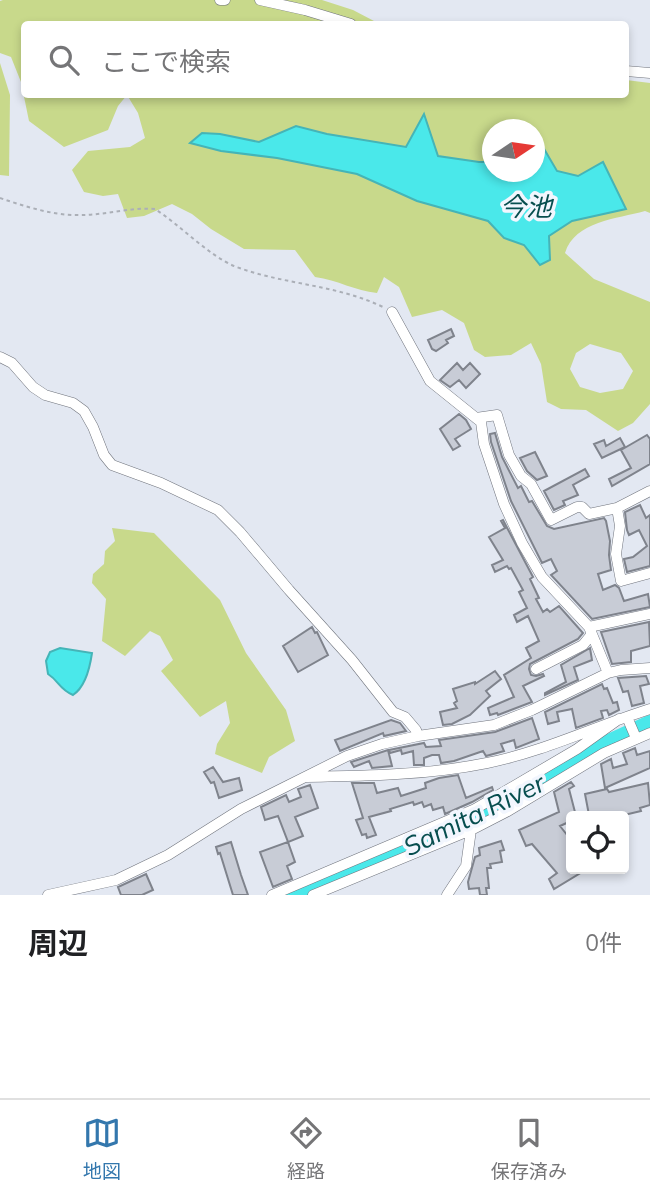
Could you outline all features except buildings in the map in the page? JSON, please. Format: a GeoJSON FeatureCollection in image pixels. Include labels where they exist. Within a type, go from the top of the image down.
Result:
{"type":"FeatureCollection","features":[{"type":"Feature","properties":{"kind":"street"},"geometry":{"type":"LineString","coordinates":[[260,0],[341,21]]}},
{"type":"Feature","properties":{"kind":"street"},"geometry":{"type":"LineString","coordinates":[[629,71],[650,73]]}},
{"type":"Feature","properties":{"kind":"street"},"geometry":{"type":"LineString","coordinates":[[392,312],[430,381],[481,422],[484,444],[504,504],[522,543],[542,577],[591,631],[608,673]]}},
{"type":"Feature","properties":{"kind":"street"},"geometry":{"type":"LineString","coordinates":[[0,357],[12,363],[33,387],[45,395],[73,403],[84,411],[104,455],[112,465],[162,483],[218,509],[352,660],[393,712],[405,717],[418,736]]}},
{"type":"Feature","properties":{"kind":"street"},"geometry":{"type":"LineString","coordinates":[[477,418],[497,415],[509,454],[521,476],[531,484],[551,520],[577,507],[582,507],[589,514],[617,508],[650,491]]}},
{"type":"Feature","properties":{"kind":"street"},"geometry":{"type":"LineString","coordinates":[[617,508],[620,526],[617,554],[621,581],[650,573]]}},
{"type":"Feature","properties":{"kind":"street"},"geometry":{"type":"LineString","coordinates":[[536,668],[583,645],[591,631],[650,614]]}},
{"type":"Feature","properties":{"kind":"street"},"geometry":{"type":"LineString","coordinates":[[48,895],[116,880],[168,855],[241,809],[302,777],[370,748],[418,736],[494,724],[532,710],[608,673],[650,668]]}},
{"type":"Feature","properties":{"kind":"street"},"geometry":{"type":"LineString","coordinates":[[302,777],[378,776],[488,763],[650,709]]}},
{"type":"Feature","properties":{"kind":"street"},"geometry":{"type":"LineString","coordinates":[[625,719],[636,737]]}},
{"type":"Feature","properties":{"kind":"street"},"geometry":{"type":"LineString","coordinates":[[272,895],[475,809],[625,719]]}},
{"type":"Feature","properties":{"kind":"street"},"geometry":{"type":"LineString","coordinates":[[313,895],[471,830],[604,753],[650,733]]}},
{"type":"Feature","properties":{"kind":"street"},"geometry":{"type":"LineString","coordinates":[[447,895],[466,866],[471,830]]}},
{"type":"Feature","properties":{"kind":"path"},"geometry":{"type":"LineString","coordinates":[[0,198],[32,208],[75,215],[139,208],[155,209],[234,265],[284,280],[334,289],[392,312]]}},
{"type":"Feature","properties":{"kind":"green space"},"geometry":{"type":"Polygon","coordinates":[[[3,0],[322,0],[353,10],[374,21],[21,21],[21,82],[11,57],[0,53],[0,1],[3,0]]]}},
{"type":"Feature","properties":{"kind":"green space"},"geometry":{"type":"Polygon","coordinates":[[[0,63],[10,95],[9,176],[0,175],[0,63]]]}},
{"type":"Feature","properties":{"kind":"green space"},"geometry":{"type":"Polygon","coordinates":[[[629,80],[650,83],[650,213],[645,211],[610,219],[587,228],[570,242],[565,253],[594,279],[650,302],[650,404],[633,423],[618,431],[586,410],[561,409],[547,402],[541,364],[531,343],[511,355],[485,357],[474,350],[464,323],[442,310],[412,317],[399,287],[384,277],[377,293],[315,277],[295,250],[244,249],[192,214],[172,204],[144,216],[127,218],[118,194],[103,196],[84,192],[72,170],[88,151],[130,147],[145,138],[138,113],[129,98],[629,98],[629,80]],[[424,115],[407,147],[296,126],[259,142],[202,133],[190,143],[220,151],[277,158],[357,174],[417,201],[488,221],[504,238],[524,245],[550,260],[549,236],[572,221],[626,209],[603,163],[578,176],[557,171],[545,151],[545,119],[482,119],[482,162],[438,156],[424,115]],[[590,344],[576,353],[570,369],[580,387],[600,393],[623,389],[633,371],[621,353],[590,344]]]}},
{"type":"Feature","properties":{"kind":"green space"},"geometry":{"type":"Polygon","coordinates":[[[24,98],[125,98],[118,106],[108,130],[64,147],[29,121],[24,98]]]}},
{"type":"Feature","properties":{"kind":"green space"},"geometry":{"type":"Polygon","coordinates":[[[112,528],[154,533],[220,600],[246,653],[286,710],[295,741],[269,757],[262,773],[215,754],[217,744],[230,723],[226,701],[200,717],[161,671],[173,660],[160,636],[150,631],[125,656],[102,641],[106,599],[92,583],[93,574],[104,564],[105,551],[115,541],[112,528]]]}},
{"type":"Feature","properties":{"kind":"water","name":"今池"},"geometry":{"type":"Polygon","coordinates":[[[424,114],[438,156],[482,162],[482,182],[545,182],[545,151],[557,171],[578,176],[603,162],[626,209],[572,221],[549,236],[550,260],[540,265],[524,245],[504,238],[488,221],[417,201],[357,174],[277,158],[221,151],[190,143],[202,133],[259,142],[296,126],[406,147],[424,114]]]}},
{"type":"Feature","properties":{"kind":"water"},"geometry":{"type":"Polygon","coordinates":[[[60,648],[92,653],[84,682],[73,695],[48,674],[46,661],[50,652],[60,648]]]}},
{"type":"Feature","properties":{"kind":"waterway","name":"Samita River"},"geometry":{"type":"LineString","coordinates":[[292,895],[446,834],[611,741],[650,723]]}}]}
